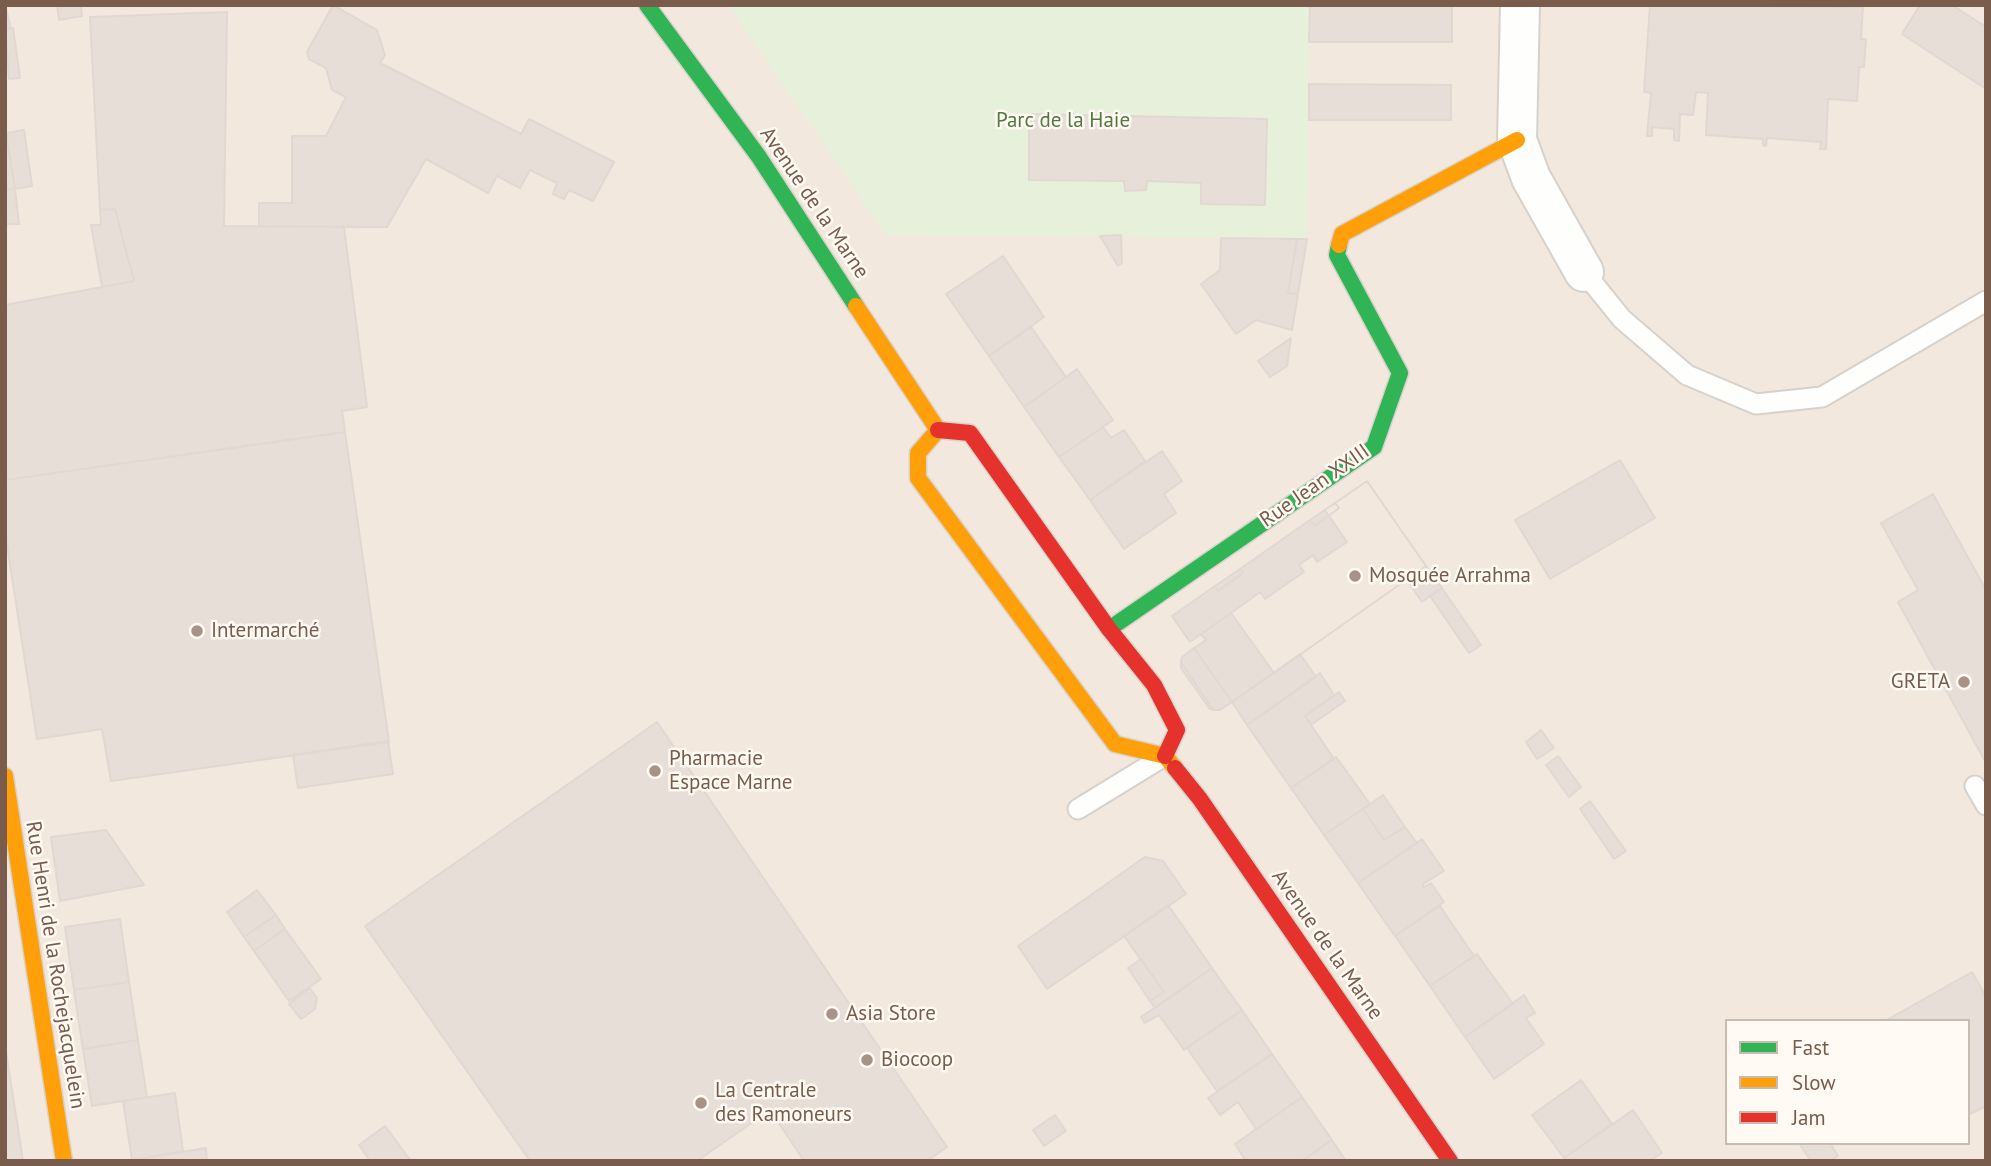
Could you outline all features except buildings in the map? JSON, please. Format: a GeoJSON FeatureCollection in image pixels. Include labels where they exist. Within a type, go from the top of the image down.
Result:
{"type":"FeatureCollection","features":[{"type":"Feature","properties":{"kind":"main road","name":"Avenue de la Marne"},"geometry":{"type":"LineString","coordinates":[[647,5],[759,157],[938,430]]}},
{"type":"Feature","properties":{"kind":"main road","name":"Rue Jean XXIII"},"geometry":{"type":"LineString","coordinates":[[1109,629],[1374,447],[1400,373],[1337,255],[1342,234],[1517,141]]}},
{"type":"Feature","properties":{"kind":"main road"},"geometry":{"type":"LineString","coordinates":[[938,430],[970,433],[1109,629],[1154,685],[1177,730],[1165,756],[1115,744],[918,478],[918,453],[938,430]]}},
{"type":"Feature","properties":{"kind":"main road","name":"Avenue de la Marne"},"geometry":{"type":"LineString","coordinates":[[1165,756],[1200,799],[1450,1161]]}},
{"type":"Feature","properties":{"kind":"main road","name":"Rue Henri de la Rochejacquelein"},"geometry":{"type":"LineString","coordinates":[[5,776],[64,1161]]}},
{"type":"Feature","properties":{"kind":"street"},"geometry":{"type":"LineString","coordinates":[[1520,5],[1517,141],[1531,178],[1584,272]]}},
{"type":"Feature","properties":{"kind":"lane"},"geometry":{"type":"LineString","coordinates":[[1584,272],[1622,319],[1687,375],[1756,404],[1822,397],[1986,302]]}},
{"type":"Feature","properties":{"kind":"lane"},"geometry":{"type":"LineString","coordinates":[[1077,809],[1165,756]]}},
{"type":"Feature","properties":{"kind":"lane"},"geometry":{"type":"LineString","coordinates":[[1975,786],[1986,805]]}},
{"type":"Feature","properties":{"kind":"shaded area"},"geometry":{"type":"Polygon","coordinates":[[[5,5],[1986,5],[1986,1161],[5,1161],[5,5]]]}},
{"type":"Feature","properties":{"kind":"green space","name":"Parc de la Haie"},"geometry":{"type":"Polygon","coordinates":[[[728,5],[1310,5],[1307,239],[886,235],[728,5]]]}},
{"type":"Feature","properties":{"kind":"traffic: fast"},"geometry":{"type":"LineString","coordinates":[[647,5],[759,157],[856,306]]}},
{"type":"Feature","properties":{"kind":"traffic: fast"},"geometry":{"type":"LineString","coordinates":[[1109,629],[1374,447],[1400,373],[1337,255],[1339,245]]}},
{"type":"Feature","properties":{"kind":"traffic: slow"},"geometry":{"type":"LineString","coordinates":[[1339,245],[1342,234],[1517,140]]}},
{"type":"Feature","properties":{"kind":"traffic: slow"},"geometry":{"type":"LineString","coordinates":[[856,306],[938,430]]}},
{"type":"Feature","properties":{"kind":"traffic: slow"},"geometry":{"type":"LineString","coordinates":[[938,430],[918,453],[918,478],[1115,744],[1165,756],[1175,768]]}},
{"type":"Feature","properties":{"kind":"traffic: slow"},"geometry":{"type":"LineString","coordinates":[[5,776],[64,1161]]}},
{"type":"Feature","properties":{"kind":"traffic: jam"},"geometry":{"type":"LineString","coordinates":[[938,430],[970,433],[1109,629],[1154,685],[1177,730],[1165,756]]}},
{"type":"Feature","properties":{"kind":"traffic: jam"},"geometry":{"type":"LineString","coordinates":[[1175,768],[1200,799],[1450,1161]]}},
{"type":"Feature","properties":{"kind":"place","name":"Mosquée Arrahma"},"geometry":{"type":"Point","coordinates":[1355,576]}},
{"type":"Feature","properties":{"kind":"place","name":"Intermarché"},"geometry":{"type":"Point","coordinates":[197,631]}},
{"type":"Feature","properties":{"kind":"place","name":"GRETA"},"geometry":{"type":"Point","coordinates":[1964,682]}},
{"type":"Feature","properties":{"kind":"place","name":"Pharmacie Espace Marne"},"geometry":{"type":"Point","coordinates":[655,771]}},
{"type":"Feature","properties":{"kind":"place","name":"Asia Store"},"geometry":{"type":"Point","coordinates":[832,1014]}},
{"type":"Feature","properties":{"kind":"place","name":"Biocoop"},"geometry":{"type":"Point","coordinates":[867,1060]}},
{"type":"Feature","properties":{"kind":"place","name":"La Centrale des Ramoneurs"},"geometry":{"type":"Point","coordinates":[701,1103]}}]}
